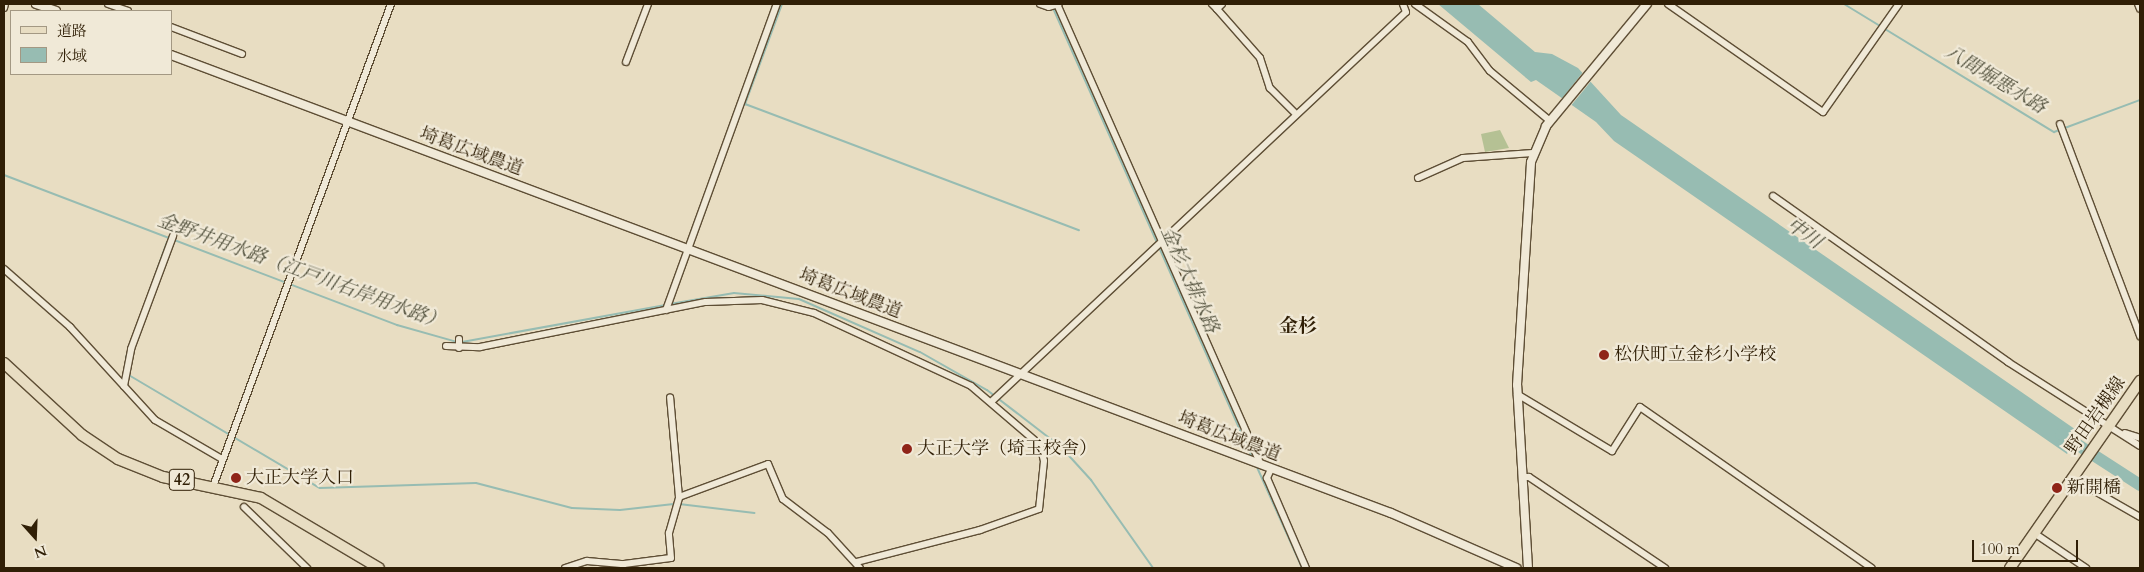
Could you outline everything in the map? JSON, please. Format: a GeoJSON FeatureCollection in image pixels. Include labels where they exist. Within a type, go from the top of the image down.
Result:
{"type":"FeatureCollection","features":[{"type":"Feature","properties":{"kind":"main road","name":"42"},"geometry":{"type":"LineString","coordinates":[[4,363],[82,436],[118,459],[163,476],[214,484],[261,498],[378,568]]}},
{"type":"Feature","properties":{"kind":"main road","name":"野田岩槻線"},"geometry":{"type":"LineString","coordinates":[[2010,568],[2140,381]]}},
{"type":"Feature","properties":{"kind":"street"},"geometry":{"type":"LineString","coordinates":[[4,8],[5,4]]}},
{"type":"Feature","properties":{"kind":"street"},"geometry":{"type":"LineString","coordinates":[[36,4],[53,10]]}},
{"type":"Feature","properties":{"kind":"street"},"geometry":{"type":"LineString","coordinates":[[108,4],[125,10]]}},
{"type":"Feature","properties":{"kind":"street"},"geometry":{"type":"LineString","coordinates":[[214,484],[284,287],[391,4]]}},
{"type":"Feature","properties":{"kind":"street"},"geometry":{"type":"LineString","coordinates":[[626,62],[648,4]]}},
{"type":"Feature","properties":{"kind":"street"},"geometry":{"type":"LineString","coordinates":[[665,306],[777,4]]}},
{"type":"Feature","properties":{"kind":"street"},"geometry":{"type":"LineString","coordinates":[[1040,4],[1058,4],[1163,238],[1261,465]]}},
{"type":"Feature","properties":{"kind":"street"},"geometry":{"type":"LineString","coordinates":[[991,402],[1018,373],[1406,12],[1403,4]]}},
{"type":"Feature","properties":{"kind":"street"},"geometry":{"type":"LineString","coordinates":[[1415,4],[1468,42],[1490,71],[1550,120]]}},
{"type":"Feature","properties":{"kind":"street"},"geometry":{"type":"LineString","coordinates":[[1528,568],[1517,394],[1533,153],[1550,120],[1647,4]]}},
{"type":"Feature","properties":{"kind":"street"},"geometry":{"type":"LineString","coordinates":[[1668,4],[1823,112],[1899,4]]}},
{"type":"Feature","properties":{"kind":"street"},"geometry":{"type":"LineString","coordinates":[[2138,4],[2140,9]]}},
{"type":"Feature","properties":{"kind":"street"},"geometry":{"type":"LineString","coordinates":[[1217,5],[1260,58],[1270,88],[1296,114]]}},
{"type":"Feature","properties":{"kind":"street"},"geometry":{"type":"LineString","coordinates":[[172,27],[242,54]]}},
{"type":"Feature","properties":{"kind":"street","name":"埼葛広域農道"},"geometry":{"type":"LineString","coordinates":[[172,55],[1447,535],[1516,568]]}},
{"type":"Feature","properties":{"kind":"street"},"geometry":{"type":"LineString","coordinates":[[2060,124],[2140,336]]}},
{"type":"Feature","properties":{"kind":"street"},"geometry":{"type":"LineString","coordinates":[[1418,178],[1463,158],[1533,153]]}},
{"type":"Feature","properties":{"kind":"street"},"geometry":{"type":"LineString","coordinates":[[1773,196],[2008,362],[2140,446]]}},
{"type":"Feature","properties":{"kind":"street"},"geometry":{"type":"LineString","coordinates":[[124,386],[131,349],[172,239]]}},
{"type":"Feature","properties":{"kind":"street"},"geometry":{"type":"LineString","coordinates":[[4,269],[70,327],[124,386],[170,431],[222,459]]}},
{"type":"Feature","properties":{"kind":"street"},"geometry":{"type":"LineString","coordinates":[[446,346],[459,348],[665,306],[727,300],[795,307],[971,386],[1034,436],[1044,452],[1039,509],[980,530],[856,562]]}},
{"type":"Feature","properties":{"kind":"street"},"geometry":{"type":"LineString","coordinates":[[459,339],[459,348]]}},
{"type":"Feature","properties":{"kind":"street"},"geometry":{"type":"LineString","coordinates":[[1517,394],[1612,451],[1640,407],[1872,568]]}},
{"type":"Feature","properties":{"kind":"street"},"geometry":{"type":"LineString","coordinates":[[565,568],[587,561],[624,564],[671,558],[669,533],[678,502],[670,397]]}},
{"type":"Feature","properties":{"kind":"street"},"geometry":{"type":"LineString","coordinates":[[2109,428],[2140,438]]}},
{"type":"Feature","properties":{"kind":"street"},"geometry":{"type":"LineString","coordinates":[[678,502],[768,464],[783,499],[828,532],[860,568]]}},
{"type":"Feature","properties":{"kind":"street"},"geometry":{"type":"LineString","coordinates":[[1271,469],[1267,478],[1306,568]]}},
{"type":"Feature","properties":{"kind":"street"},"geometry":{"type":"LineString","coordinates":[[2074,475],[2140,517]]}},
{"type":"Feature","properties":{"kind":"street"},"geometry":{"type":"LineString","coordinates":[[1522,477],[1529,477],[1665,568]]}},
{"type":"Feature","properties":{"kind":"street"},"geometry":{"type":"LineString","coordinates":[[244,507],[306,568]]}},
{"type":"Feature","properties":{"kind":"street"},"geometry":{"type":"LineString","coordinates":[[2034,533],[2086,568]]}},
{"type":"Feature","properties":{"kind":"green space"},"geometry":{"type":"Polygon","coordinates":[[[1500,130],[1509,148],[1485,152],[1481,134],[1500,130]]]}},
{"type":"Feature","properties":{"kind":"water"},"geometry":{"type":"Polygon","coordinates":[[[1438,4],[1478,4],[1535,52],[1552,54],[1578,68],[1621,115],[2082,434],[2067,454],[1614,141],[1596,122],[1536,80],[1531,82],[1438,4]]]}},
{"type":"Feature","properties":{"kind":"pier"},"geometry":{"type":"Polygon","coordinates":[[[1584,71],[1592,80],[1569,108],[1560,101],[1584,71]]]}},
{"type":"Feature","properties":{"kind":"waterway"},"geometry":{"type":"LineString","coordinates":[[782,4],[745,104],[1079,230]]}},
{"type":"Feature","properties":{"kind":"waterway","name":"八間堀悪水路"},"geometry":{"type":"LineString","coordinates":[[1844,4],[2054,132],[2140,100]]}},
{"type":"Feature","properties":{"kind":"waterway","name":"金杉大排水路"},"geometry":{"type":"LineString","coordinates":[[1053,8],[1253,459]]}},
{"type":"Feature","properties":{"kind":"waterway","name":"金野井用水路（江戸川右岸用水路）"},"geometry":{"type":"LineString","coordinates":[[4,175],[397,325],[457,342]]}},
{"type":"Feature","properties":{"kind":"waterway"},"geometry":{"type":"LineString","coordinates":[[126,357],[167,242]]}},
{"type":"Feature","properties":{"kind":"waterway","name":"金野井用水路（江戸川右岸用水路）"},"geometry":{"type":"LineString","coordinates":[[670,304],[734,293],[799,299],[920,352],[987,390],[1061,447],[1091,480],[1153,568]]}},
{"type":"Feature","properties":{"kind":"waterway","name":"金野井用水路（江戸川右岸用水路）"},"geometry":{"type":"LineString","coordinates":[[462,342],[666,305]]}},
{"type":"Feature","properties":{"kind":"waterway"},"geometry":{"type":"LineString","coordinates":[[127,374],[320,488],[476,483],[572,508],[620,510],[674,504]]}},
{"type":"Feature","properties":{"kind":"waterway","name":"中川"},"geometry":{"type":"LineString","coordinates":[[2061,434],[2140,485]]}},
{"type":"Feature","properties":{"kind":"waterway","name":"金杉大排水路"},"geometry":{"type":"LineString","coordinates":[[1256,465],[1302,568]]}},
{"type":"Feature","properties":{"kind":"waterway"},"geometry":{"type":"LineString","coordinates":[[679,504],[754,513]]}},
{"type":"Feature","properties":{"kind":"place","name":"松伏町立金杉小学校"},"geometry":{"type":"Point","coordinates":[1604,355]}},
{"type":"Feature","properties":{"kind":"place","name":"大正大学（埼玉校舎）"},"geometry":{"type":"Point","coordinates":[907,449]}},
{"type":"Feature","properties":{"kind":"place","name":"大正大学入口"},"geometry":{"type":"Point","coordinates":[236,478]}},
{"type":"Feature","properties":{"kind":"place","name":"新開橋"},"geometry":{"type":"Point","coordinates":[2057,488]}},
{"type":"Feature","properties":{"kind":"district","name":"金杉"},"geometry":{"type":"Point","coordinates":[1298,327]}}]}
